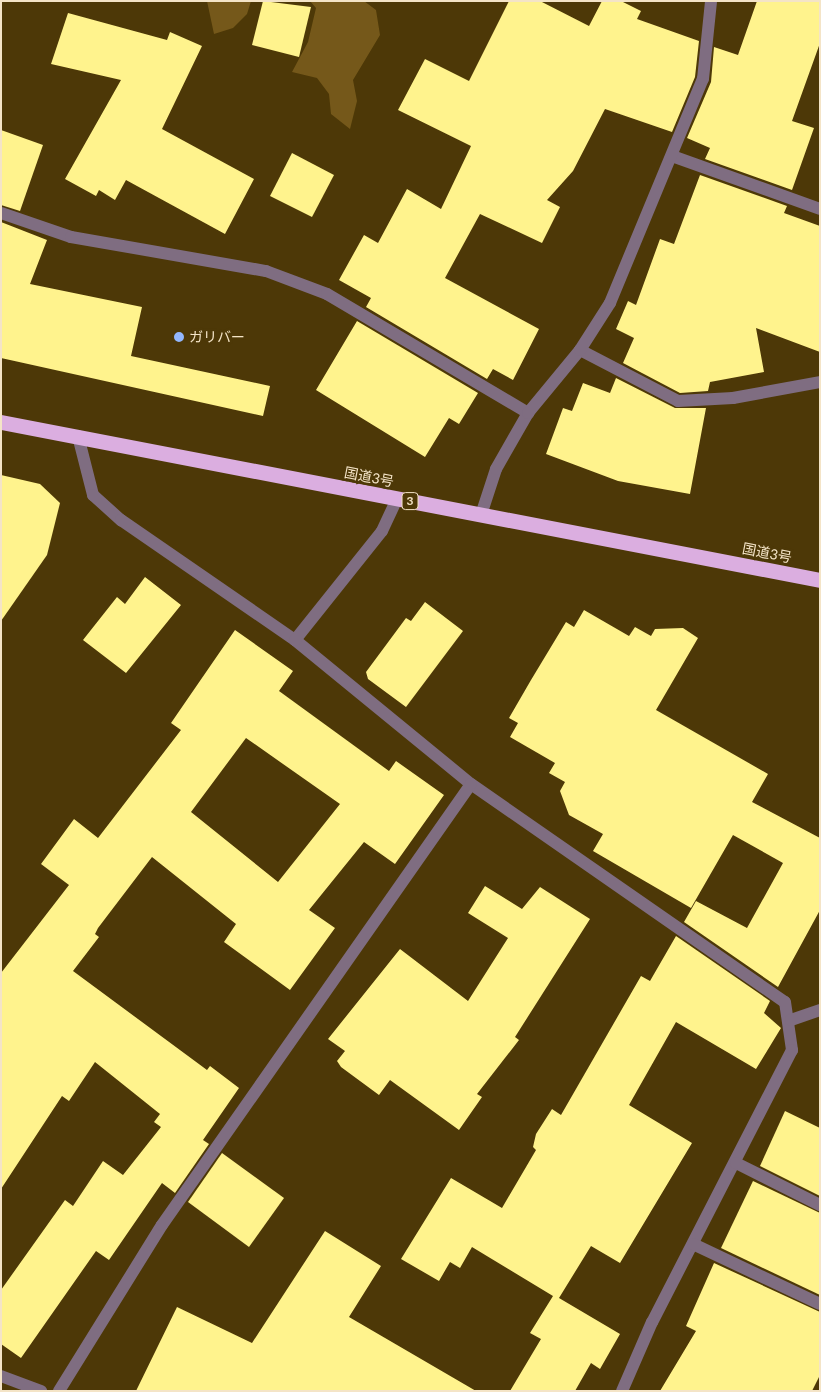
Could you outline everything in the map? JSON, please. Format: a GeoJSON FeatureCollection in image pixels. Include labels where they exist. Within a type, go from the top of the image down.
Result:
{"type":"FeatureCollection","features":[{"type":"Feature","properties":{"kind":"highway","name":"国道3号"},"geometry":{"type":"LineString","coordinates":[[1,422],[820,580]]}},
{"type":"Feature","properties":{"kind":"street"},"geometry":{"type":"LineString","coordinates":[[482,515],[496,469],[528,413],[580,350],[610,303],[703,79],[711,1]]}},
{"type":"Feature","properties":{"kind":"street"},"geometry":{"type":"LineString","coordinates":[[672,156],[820,210]]}},
{"type":"Feature","properties":{"kind":"street"},"geometry":{"type":"LineString","coordinates":[[1,213],[71,237],[266,271],[309,287],[528,413]]}},
{"type":"Feature","properties":{"kind":"street"},"geometry":{"type":"LineString","coordinates":[[580,350],[678,401],[733,398],[820,382]]}},
{"type":"Feature","properties":{"kind":"street"},"geometry":{"type":"LineString","coordinates":[[78,436],[93,495],[121,520],[295,640],[471,784],[785,1002],[791,1020],[792,1050],[693,1244],[622,1391]]}},
{"type":"Feature","properties":{"kind":"street"},"geometry":{"type":"LineString","coordinates":[[295,640],[382,531],[397,499]]}},
{"type":"Feature","properties":{"kind":"street"},"geometry":{"type":"LineString","coordinates":[[60,1391],[162,1225],[471,784]]}},
{"type":"Feature","properties":{"kind":"street"},"geometry":{"type":"LineString","coordinates":[[791,1020],[820,1010]]}},
{"type":"Feature","properties":{"kind":"street"},"geometry":{"type":"LineString","coordinates":[[736,1163],[820,1205]]}},
{"type":"Feature","properties":{"kind":"street"},"geometry":{"type":"LineString","coordinates":[[693,1244],[820,1304]]}},
{"type":"Feature","properties":{"kind":"street"},"geometry":{"type":"LineString","coordinates":[[1,1376],[41,1391]]}},
{"type":"Feature","properties":{"kind":"shaded area"},"geometry":{"type":"Polygon","coordinates":[[[207,1],[251,1],[247,14],[233,28],[214,34],[207,1]]]}},
{"type":"Feature","properties":{"kind":"shaded area"},"geometry":{"type":"Polygon","coordinates":[[[310,1],[364,1],[376,10],[380,35],[353,80],[357,101],[350,129],[331,114],[329,94],[317,78],[292,72],[308,42],[316,8],[310,1]]]}},
{"type":"Feature","properties":{"kind":"building"},"geometry":{"type":"Polygon","coordinates":[[[263,1],[311,7],[299,57],[252,45],[263,1]]]}},
{"type":"Feature","properties":{"kind":"building"},"geometry":{"type":"Polygon","coordinates":[[[509,1],[540,1],[589,26],[602,1],[621,1],[641,11],[637,19],[699,41],[695,77],[672,132],[605,109],[573,171],[547,200],[560,207],[542,243],[480,214],[445,278],[539,329],[513,380],[493,369],[487,379],[366,307],[371,298],[339,280],[364,235],[378,243],[407,189],[441,209],[471,146],[398,110],[425,59],[469,81],[509,1]]]}},
{"type":"Feature","properties":{"kind":"building"},"geometry":{"type":"Polygon","coordinates":[[[757,1],[820,1],[820,43],[792,121],[814,128],[792,190],[705,159],[710,148],[687,138],[711,82],[714,47],[738,55],[757,1]]]}},
{"type":"Feature","properties":{"kind":"building"},"geometry":{"type":"Polygon","coordinates":[[[68,13],[167,40],[170,32],[202,46],[162,129],[254,179],[225,234],[126,180],[115,200],[99,190],[96,196],[65,179],[121,80],[51,64],[68,13]]]}},
{"type":"Feature","properties":{"kind":"building"},"geometry":{"type":"Polygon","coordinates":[[[1,130],[43,145],[20,211],[1,205],[1,130]]]}},
{"type":"Feature","properties":{"kind":"building"},"geometry":{"type":"Polygon","coordinates":[[[292,153],[334,175],[312,217],[270,196],[292,153]]]}},
{"type":"Feature","properties":{"kind":"building"},"geometry":{"type":"Polygon","coordinates":[[[700,175],[787,206],[784,213],[820,226],[820,352],[756,328],[764,372],[710,382],[708,391],[680,393],[623,363],[634,338],[616,329],[628,301],[636,305],[660,239],[674,244],[700,175]]]}},
{"type":"Feature","properties":{"kind":"building"},"geometry":{"type":"Polygon","coordinates":[[[1,222],[47,240],[30,284],[142,307],[131,356],[270,386],[263,416],[1,358],[1,222]]]}},
{"type":"Feature","properties":{"kind":"building"},"geometry":{"type":"Polygon","coordinates":[[[357,321],[478,393],[459,424],[449,418],[425,457],[316,390],[357,321]]]}},
{"type":"Feature","properties":{"kind":"building"},"geometry":{"type":"Polygon","coordinates":[[[616,378],[675,408],[706,408],[690,494],[618,481],[546,454],[563,408],[572,411],[583,383],[610,393],[616,378]]]}},
{"type":"Feature","properties":{"kind":"building"},"geometry":{"type":"Polygon","coordinates":[[[1,475],[40,484],[60,503],[47,555],[1,621],[1,475]]]}},
{"type":"Feature","properties":{"kind":"building"},"geometry":{"type":"Polygon","coordinates":[[[145,577],[181,605],[126,673],[83,640],[117,597],[125,604],[145,577]]]}},
{"type":"Feature","properties":{"kind":"building"},"geometry":{"type":"Polygon","coordinates":[[[425,602],[463,631],[406,707],[368,679],[366,672],[406,618],[411,621],[425,602]]]}},
{"type":"Feature","properties":{"kind":"building"},"geometry":{"type":"Polygon","coordinates":[[[584,610],[629,636],[635,627],[651,636],[655,629],[683,628],[698,638],[656,710],[768,774],[752,802],[820,838],[820,910],[778,987],[684,922],[696,901],[747,928],[783,863],[733,835],[691,908],[593,851],[603,834],[569,815],[560,791],[565,782],[549,773],[555,763],[510,737],[518,723],[509,718],[531,680],[566,622],[574,627],[584,610]]]}},
{"type":"Feature","properties":{"kind":"building"},"geometry":{"type":"Polygon","coordinates":[[[235,630],[293,671],[279,691],[389,771],[396,761],[444,795],[395,864],[364,842],[309,910],[335,928],[290,990],[224,942],[236,924],[152,857],[98,928],[95,934],[99,937],[73,971],[207,1070],[210,1066],[239,1088],[203,1140],[209,1144],[175,1193],[162,1183],[109,1260],[96,1251],[21,1358],[1,1344],[1,1290],[65,1200],[73,1206],[103,1161],[123,1175],[161,1127],[154,1122],[160,1114],[95,1062],[69,1101],[62,1096],[1,1189],[1,973],[69,885],[41,864],[74,819],[98,838],[181,730],[171,723],[235,630]],[[246,738],[191,812],[278,882],[340,804],[246,738]]]}},
{"type":"Feature","properties":{"kind":"building"},"geometry":{"type":"Polygon","coordinates":[[[485,886],[522,909],[540,887],[590,919],[515,1037],[519,1040],[477,1094],[482,1097],[459,1130],[390,1080],[379,1095],[341,1067],[337,1061],[345,1051],[328,1039],[400,949],[468,1001],[508,938],[468,913],[485,886]]]}},
{"type":"Feature","properties":{"kind":"building"},"geometry":{"type":"Polygon","coordinates":[[[676,936],[770,1001],[764,1013],[781,1028],[756,1069],[676,1022],[629,1105],[692,1143],[620,1263],[591,1246],[559,1298],[620,1334],[600,1369],[591,1363],[575,1391],[510,1391],[541,1339],[530,1333],[553,1296],[472,1247],[460,1268],[450,1262],[439,1281],[401,1259],[451,1178],[502,1208],[536,1150],[533,1147],[536,1134],[552,1109],[561,1115],[641,976],[650,981],[676,936]]]}},
{"type":"Feature","properties":{"kind":"building"},"geometry":{"type":"Polygon","coordinates":[[[785,1111],[820,1128],[820,1196],[760,1166],[785,1111]]]}},
{"type":"Feature","properties":{"kind":"building"},"geometry":{"type":"Polygon","coordinates":[[[222,1153],[284,1198],[249,1247],[188,1202],[222,1153]]]}},
{"type":"Feature","properties":{"kind":"building"},"geometry":{"type":"Polygon","coordinates":[[[753,1181],[820,1213],[820,1295],[721,1248],[753,1181]]]}},
{"type":"Feature","properties":{"kind":"building"},"geometry":{"type":"Polygon","coordinates":[[[325,1231],[381,1266],[349,1317],[476,1391],[136,1391],[177,1307],[252,1343],[325,1231]]]}},
{"type":"Feature","properties":{"kind":"building"},"geometry":{"type":"Polygon","coordinates":[[[714,1263],[820,1312],[820,1375],[812,1391],[660,1391],[696,1331],[686,1326],[714,1263]]]}},
{"type":"Feature","properties":{"kind":"place","name":"ガリバー"},"geometry":{"type":"Point","coordinates":[179,337]}}]}
